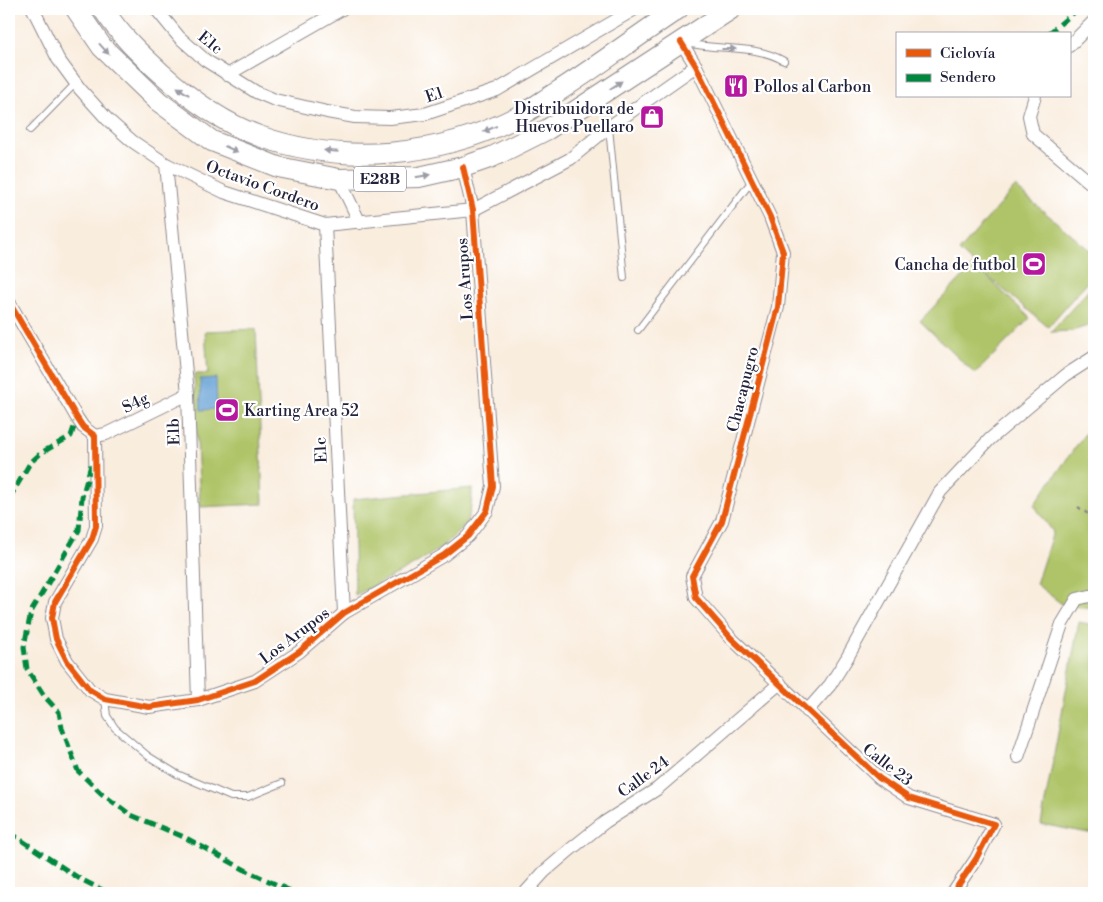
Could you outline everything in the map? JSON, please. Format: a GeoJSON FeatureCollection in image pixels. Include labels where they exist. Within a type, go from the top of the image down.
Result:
{"type":"FeatureCollection","features":[{"type":"Feature","properties":{"kind":"highway","name":"E28B"},"geometry":{"type":"LineString","coordinates":[[76,9],[102,47],[158,101],[212,141],[278,167],[339,179],[419,177],[463,167],[492,157],[548,129],[731,9]]}},
{"type":"Feature","properties":{"kind":"highway","name":"E28B"},"geometry":{"type":"LineString","coordinates":[[103,9],[138,54],[176,87],[234,124],[258,136],[308,148],[374,154],[398,154],[475,136],[520,116],[678,9]]}},
{"type":"Feature","properties":{"kind":"street","name":"Octavio Cordero"},"geometry":{"type":"LineString","coordinates":[[33,9],[58,59],[76,84],[107,119],[132,141],[166,164],[224,192],[325,225],[360,223],[473,210],[570,159],[609,127],[696,66]]}},
{"type":"Feature","properties":{"kind":"street","name":"E1c"},"geometry":{"type":"LineString","coordinates":[[156,9],[179,37],[204,60],[227,75]]}},
{"type":"Feature","properties":{"kind":"street"},"geometry":{"type":"LineString","coordinates":[[227,75],[342,9]]}},
{"type":"Feature","properties":{"kind":"street","name":"E1"},"geometry":{"type":"LineString","coordinates":[[227,75],[275,100],[327,112],[355,117],[382,118],[425,114],[497,90],[636,9]]}},
{"type":"Feature","properties":{"kind":"street"},"geometry":{"type":"LineString","coordinates":[[1070,45],[1094,21]]}},
{"type":"Feature","properties":{"kind":"street","name":"Chacapugro"},"geometry":{"type":"LineString","coordinates":[[681,42],[696,66],[770,217],[783,252],[778,307],[722,521],[692,576],[696,598],[731,638],[807,711]]}},
{"type":"Feature","properties":{"kind":"street"},"geometry":{"type":"LineString","coordinates":[[1034,98],[1029,116],[1033,134],[1094,186]]}},
{"type":"Feature","properties":{"kind":"street","name":"E1b"},"geometry":{"type":"LineString","coordinates":[[166,164],[188,394],[198,700]]}},
{"type":"Feature","properties":{"kind":"street","name":"Los Arupos"},"geometry":{"type":"LineString","coordinates":[[95,436],[96,526],[92,540],[55,602],[52,618],[56,639],[67,661],[90,690],[105,699],[149,707],[198,700],[255,681],[299,652],[344,613],[444,555],[468,536],[487,511],[493,486],[473,210],[463,167]]}},
{"type":"Feature","properties":{"kind":"street"},"geometry":{"type":"LineString","coordinates":[[339,179],[360,223]]}},
{"type":"Feature","properties":{"kind":"street","name":"E1c"},"geometry":{"type":"LineString","coordinates":[[325,225],[344,613]]}},
{"type":"Feature","properties":{"kind":"street"},"geometry":{"type":"LineString","coordinates":[[9,302],[80,422],[95,436]]}},
{"type":"Feature","properties":{"kind":"street"},"geometry":{"type":"LineString","coordinates":[[807,711],[830,685],[847,658],[940,492],[990,438],[1066,375],[1094,357]]}},
{"type":"Feature","properties":{"kind":"street","name":"S4g"},"geometry":{"type":"LineString","coordinates":[[95,436],[106,434],[188,394]]}},
{"type":"Feature","properties":{"kind":"street"},"geometry":{"type":"LineString","coordinates":[[1018,757],[1062,624],[1077,599],[1094,595]]}},
{"type":"Feature","properties":{"kind":"street","name":"Calle 24"},"geometry":{"type":"LineString","coordinates":[[525,893],[544,872],[571,849],[605,822],[657,789],[780,684]]}},
{"type":"Feature","properties":{"kind":"street","name":"Calle 23"},"geometry":{"type":"LineString","coordinates":[[807,711],[878,778],[909,798],[994,824],[976,859],[953,893]]}},
{"type":"Feature","properties":{"kind":"lane"},"geometry":{"type":"LineString","coordinates":[[681,42],[708,49],[740,49],[773,54],[784,61]]}},
{"type":"Feature","properties":{"kind":"lane"},"geometry":{"type":"LineString","coordinates":[[30,130],[76,84]]}},
{"type":"Feature","properties":{"kind":"lane"},"geometry":{"type":"LineString","coordinates":[[609,127],[624,278]]}},
{"type":"Feature","properties":{"kind":"lane"},"geometry":{"type":"LineString","coordinates":[[638,330],[752,182]]}},
{"type":"Feature","properties":{"kind":"lane"},"geometry":{"type":"LineString","coordinates":[[105,699],[107,716],[115,728],[148,756],[177,774],[231,797],[248,797],[282,783]]}},
{"type":"Feature","properties":{"kind":"path"},"geometry":{"type":"LineString","coordinates":[[1078,507],[1094,518]]}},
{"type":"Feature","properties":{"kind":"green space","name":"Cancha de futbol"},"geometry":{"type":"Polygon","coordinates":[[[1015,187],[1094,254],[1094,274],[1048,327],[979,269],[1030,318],[975,374],[920,321],[974,265],[959,251],[1015,187]]]}},
{"type":"Feature","properties":{"kind":"green space"},"geometry":{"type":"Polygon","coordinates":[[[1094,284],[1094,324],[1072,331],[1051,332],[1094,284]]]}},
{"type":"Feature","properties":{"kind":"green space","name":"Karting Area 52"},"geometry":{"type":"Polygon","coordinates":[[[256,329],[263,504],[200,507],[194,374],[208,374],[205,331],[256,329]]]}},
{"type":"Feature","properties":{"kind":"green space"},"geometry":{"type":"Polygon","coordinates":[[[1094,421],[1094,608],[1063,605],[1036,584],[1053,532],[1034,505],[1094,421]]]}},
{"type":"Feature","properties":{"kind":"green space"},"geometry":{"type":"Polygon","coordinates":[[[472,488],[467,520],[451,539],[412,566],[355,595],[353,499],[472,488]]]}},
{"type":"Feature","properties":{"kind":"green space"},"geometry":{"type":"Polygon","coordinates":[[[1079,622],[1094,625],[1094,834],[1041,824],[1079,622]]]}},
{"type":"Feature","properties":{"kind":"water"},"geometry":{"type":"Polygon","coordinates":[[[216,378],[217,409],[201,410],[200,379],[216,378]]]}},
{"type":"Feature","properties":{"kind":"marked path"},"geometry":{"type":"LineString","coordinates":[[1050,32],[1078,9]]}},
{"type":"Feature","properties":{"kind":"marked path"},"geometry":{"type":"LineString","coordinates":[[9,499],[30,463],[41,453],[71,436],[77,418]]}},
{"type":"Feature","properties":{"kind":"marked path"},"geometry":{"type":"LineString","coordinates":[[91,465],[82,497],[79,530],[31,612],[24,647],[27,669],[45,697],[59,712],[62,728],[78,771],[102,794],[131,815],[184,837],[249,872],[295,893]]}},
{"type":"Feature","properties":{"kind":"marked path"},"geometry":{"type":"LineString","coordinates":[[9,832],[80,879],[109,893]]}},
{"type":"Feature","properties":{"kind":"cycle path"},"geometry":{"type":"LineString","coordinates":[[681,42],[696,66],[770,217],[783,252],[778,307],[722,521],[692,576],[696,598],[731,638],[879,778],[909,798],[994,824],[976,859],[953,893]]}},
{"type":"Feature","properties":{"kind":"cycle path"},"geometry":{"type":"LineString","coordinates":[[9,302],[77,418],[83,427],[95,436],[96,526],[92,539],[55,602],[52,618],[56,639],[67,661],[90,690],[105,699],[149,707],[198,700],[255,681],[299,652],[344,613],[444,555],[468,536],[487,511],[493,486],[473,210],[463,167]]}},
{"type":"Feature","properties":{"kind":"place","name":"Pollos al Carbon"},"geometry":{"type":"Point","coordinates":[736,86]}},
{"type":"Feature","properties":{"kind":"place","name":"Distribuidora de Huevos Puellaro"},"geometry":{"type":"Point","coordinates":[652,117]}},
{"type":"Feature","properties":{"kind":"place","name":"Cancha de futbol"},"geometry":{"type":"Point","coordinates":[1034,264]}},
{"type":"Feature","properties":{"kind":"place","name":"Karting Area 52"},"geometry":{"type":"Point","coordinates":[227,410]}}]}
